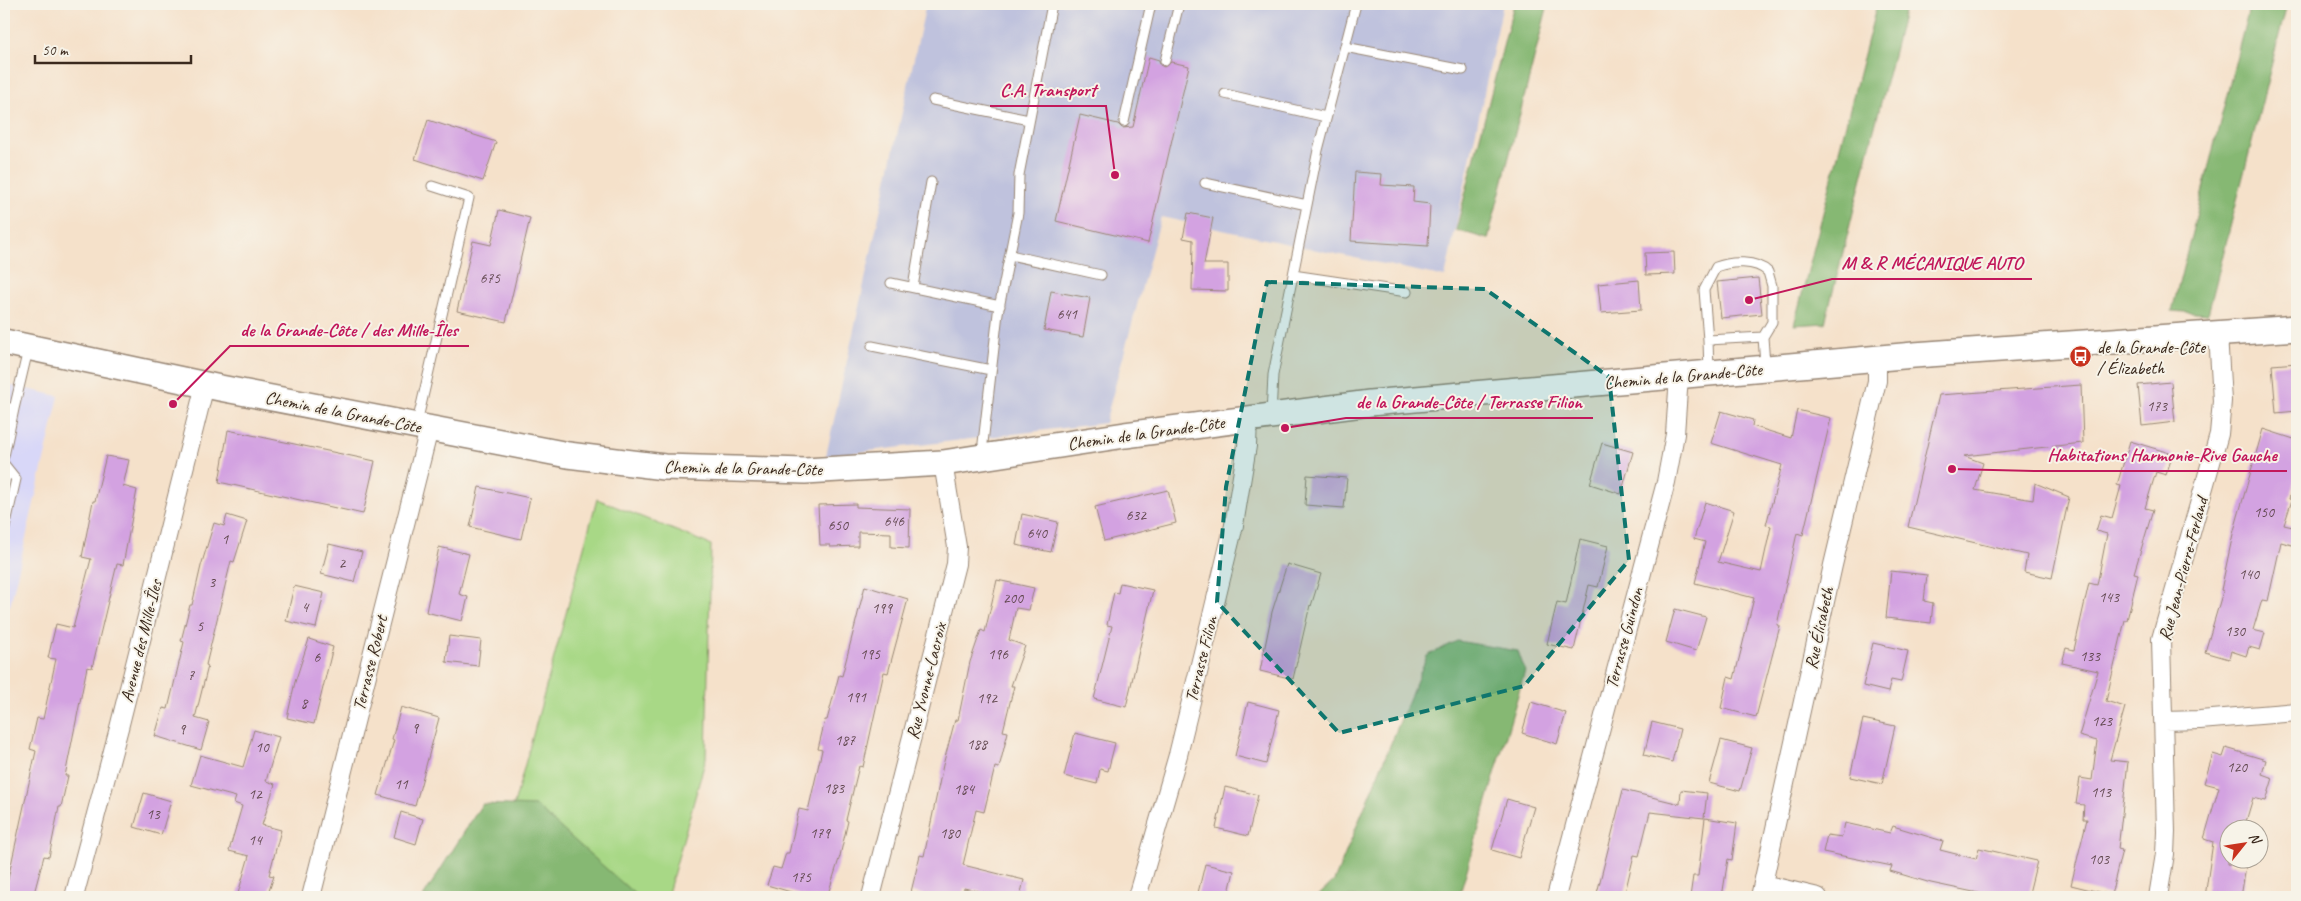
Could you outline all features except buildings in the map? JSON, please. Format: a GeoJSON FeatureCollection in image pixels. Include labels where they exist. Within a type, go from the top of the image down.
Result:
{"type":"FeatureCollection","features":[{"type":"Feature","properties":{"kind":"main road","name":"Chemin de la Grande-Côte"},"geometry":{"type":"LineString","coordinates":[[4,342],[205,385],[568,455],[664,466],[805,471],[906,467],[943,463],[1124,434],[1370,403],[1765,368],[2297,328]]}},
{"type":"Feature","properties":{"kind":"street","name":"Rue Jean-Pierre-Ferland"},"geometry":{"type":"LineString","coordinates":[[2158,897],[2166,838],[2161,639],[2216,448],[2221,422],[2222,401],[2218,333]]}},
{"type":"Feature","properties":{"kind":"street","name":"Rue Élisabeth"},"geometry":{"type":"LineString","coordinates":[[1761,890],[1831,574],[1877,381],[1877,359]]}},
{"type":"Feature","properties":{"kind":"street","name":"Terrasse Guindon"},"geometry":{"type":"LineString","coordinates":[[1556,897],[1666,482],[1675,434],[1679,376]]}},
{"type":"Feature","properties":{"kind":"street","name":"Avenue des Mille-Îles"},"geometry":{"type":"LineString","coordinates":[[74,897],[205,385]]}},
{"type":"Feature","properties":{"kind":"street","name":"Terrasse Filion"},"geometry":{"type":"LineString","coordinates":[[1137,897],[1178,755],[1234,525],[1247,446],[1260,417]]}},
{"type":"Feature","properties":{"kind":"street","name":"Terrasse Robert"},"geometry":{"type":"LineString","coordinates":[[311,897],[423,427]]}},
{"type":"Feature","properties":{"kind":"street","name":"Rue Yvonne-Lacroix"},"geometry":{"type":"LineString","coordinates":[[870,897],[956,564],[956,547],[943,463]]}},
{"type":"Feature","properties":{"kind":"street"},"geometry":{"type":"LineString","coordinates":[[2164,721],[2297,712]]}},
{"type":"Feature","properties":{"kind":"street"},"geometry":{"type":"LineString","coordinates":[[1761,890],[1818,897]]}},
{"type":"Feature","properties":{"kind":"lane"},"geometry":{"type":"LineString","coordinates":[[984,457],[983,443],[991,370],[1000,306],[1018,213],[1019,175],[1052,4]]}},
{"type":"Feature","properties":{"kind":"lane"},"geometry":{"type":"LineString","coordinates":[[1124,122],[1151,4]]}},
{"type":"Feature","properties":{"kind":"lane"},"geometry":{"type":"LineString","coordinates":[[1165,61],[1179,4]]}},
{"type":"Feature","properties":{"kind":"lane"},"geometry":{"type":"LineString","coordinates":[[1260,417],[1274,375],[1326,117],[1356,4]]}},
{"type":"Feature","properties":{"kind":"lane"},"geometry":{"type":"LineString","coordinates":[[1345,47],[1463,70]]}},
{"type":"Feature","properties":{"kind":"lane"},"geometry":{"type":"LineString","coordinates":[[1225,94],[1326,117]]}},
{"type":"Feature","properties":{"kind":"lane"},"geometry":{"type":"LineString","coordinates":[[933,100],[1030,120]]}},
{"type":"Feature","properties":{"kind":"lane"},"geometry":{"type":"LineString","coordinates":[[913,287],[931,182]]}},
{"type":"Feature","properties":{"kind":"lane"},"geometry":{"type":"LineString","coordinates":[[1205,183],[1307,205]]}},
{"type":"Feature","properties":{"kind":"lane"},"geometry":{"type":"LineString","coordinates":[[423,427],[469,198],[432,186]]}},
{"type":"Feature","properties":{"kind":"lane"},"geometry":{"type":"LineString","coordinates":[[1010,254],[1101,275]]}},
{"type":"Feature","properties":{"kind":"lane"},"geometry":{"type":"LineString","coordinates":[[1709,373],[1704,290],[1716,267],[1731,263],[1757,265],[1768,272],[1772,286],[1772,322],[1763,337],[1765,368]]}},
{"type":"Feature","properties":{"kind":"lane"},"geometry":{"type":"LineString","coordinates":[[1293,275],[1407,292]]}},
{"type":"Feature","properties":{"kind":"lane"},"geometry":{"type":"LineString","coordinates":[[892,283],[1000,306]]}},
{"type":"Feature","properties":{"kind":"lane"},"geometry":{"type":"LineString","coordinates":[[1708,340],[1763,337]]}},
{"type":"Feature","properties":{"kind":"lane"},"geometry":{"type":"LineString","coordinates":[[872,346],[991,370]]}},
{"type":"Feature","properties":{"kind":"lane"},"geometry":{"type":"LineString","coordinates":[[4,456],[28,347]]}},
{"type":"Feature","properties":{"kind":"lane"},"geometry":{"type":"LineString","coordinates":[[4,407],[14,409]]}},
{"type":"Feature","properties":{"kind":"lane"},"geometry":{"type":"LineString","coordinates":[[4,466],[6,476],[4,487]]}},
{"type":"Feature","properties":{"kind":"lane"},"geometry":{"type":"LineString","coordinates":[[4,466],[16,479],[4,532]]}},
{"type":"Feature","properties":{"kind":"highlighted area"},"geometry":{"type":"Polygon","coordinates":[[[1267,282],[1485,289],[1609,377],[1629,560],[1524,686],[1339,733],[1217,602],[1226,487],[1267,282]]]}},
{"type":"Feature","properties":{"kind":"shaded area"},"geometry":{"type":"Polygon","coordinates":[[[926,4],[1503,4],[1445,277],[1161,217],[1105,423],[826,456],[926,4]]]}},
{"type":"Feature","properties":{"kind":"shaded area"},"geometry":{"type":"Polygon","coordinates":[[[4,384],[59,396],[10,606],[4,603],[4,384]]]}},
{"type":"Feature","properties":{"kind":"green space"},"geometry":{"type":"Polygon","coordinates":[[[1514,4],[1548,4],[1488,239],[1456,230],[1514,4]]]}},
{"type":"Feature","properties":{"kind":"green space"},"geometry":{"type":"Polygon","coordinates":[[[1877,4],[1906,4],[1825,323],[1794,325],[1877,4]]]}},
{"type":"Feature","properties":{"kind":"green space"},"geometry":{"type":"Polygon","coordinates":[[[2250,4],[2287,4],[2208,314],[2172,311],[2250,4]]]}},
{"type":"Feature","properties":{"kind":"green space"},"geometry":{"type":"Polygon","coordinates":[[[597,499],[711,545],[706,758],[667,897],[489,897],[597,499]]]}},
{"type":"Feature","properties":{"kind":"green space"},"geometry":{"type":"Polygon","coordinates":[[[1457,641],[1518,651],[1525,671],[1459,897],[1317,897],[1334,881],[1427,656],[1457,641]]]}},
{"type":"Feature","properties":{"kind":"green space"},"geometry":{"type":"Polygon","coordinates":[[[482,804],[536,806],[638,897],[423,897],[482,804]]]}},
{"type":"Feature","properties":{"kind":"place","name":"C.A. Transport"},"geometry":{"type":"Point","coordinates":[1115,175]}},
{"type":"Feature","properties":{"kind":"place","name":"M & R MÉCANIQUE AUTO"},"geometry":{"type":"Point","coordinates":[1749,300]}},
{"type":"Feature","properties":{"kind":"place","name":"de la Grande-Côte / Élizabeth"},"geometry":{"type":"Point","coordinates":[2081,357]}},
{"type":"Feature","properties":{"kind":"place","name":"de la Grande-Côte / des Mille-Îles"},"geometry":{"type":"Point","coordinates":[173,404]}},
{"type":"Feature","properties":{"kind":"place","name":"de la Grande-Côte / Terrasse Filion"},"geometry":{"type":"Point","coordinates":[1285,428]}},
{"type":"Feature","properties":{"kind":"place","name":"Habitations Harmonie-Rive Gauche"},"geometry":{"type":"Point","coordinates":[1952,469]}}]}
